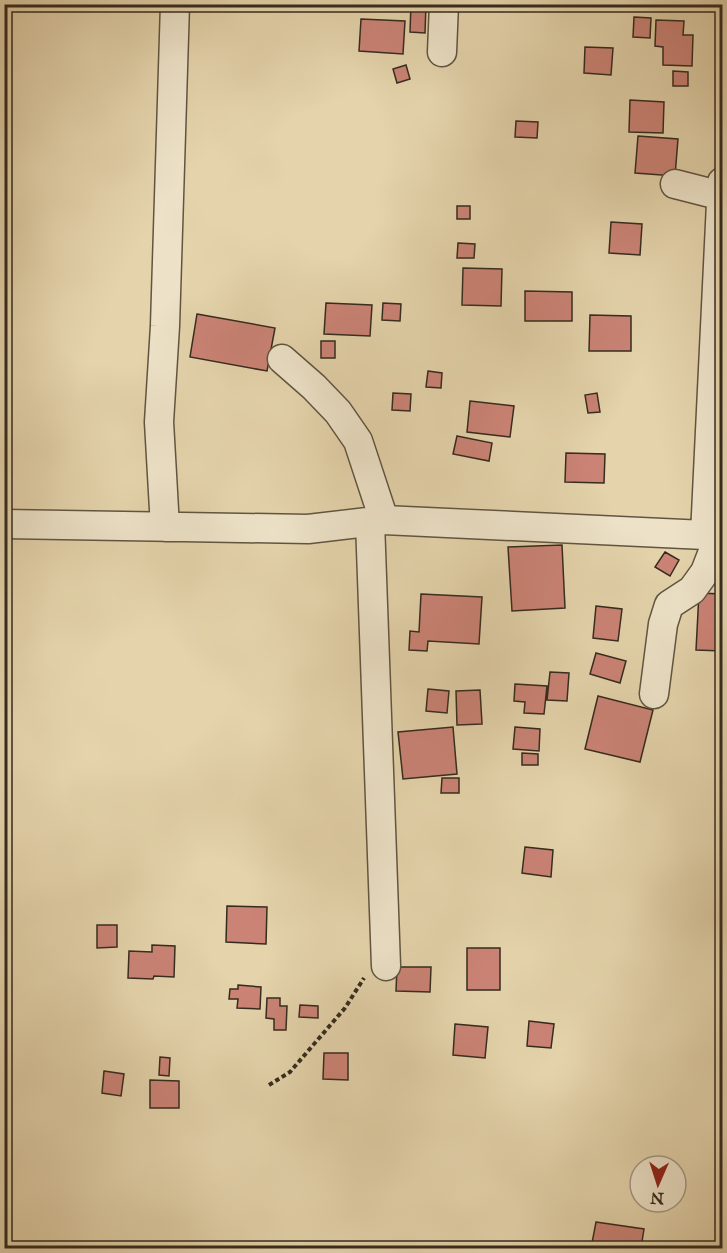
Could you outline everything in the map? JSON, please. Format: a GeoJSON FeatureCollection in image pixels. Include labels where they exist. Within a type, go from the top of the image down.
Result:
{"type":"FeatureCollection","features":[{"type":"Feature","properties":{"kind":"street"},"geometry":{"type":"LineString","coordinates":[[165,527],[159,422],[165,326],[175,4]]}},
{"type":"Feature","properties":{"kind":"street"},"geometry":{"type":"LineString","coordinates":[[442,52],[444,4]]}},
{"type":"Feature","properties":{"kind":"street"},"geometry":{"type":"LineString","coordinates":[[654,694],[663,624],[669,605],[692,590],[705,572],[717,530],[722,189],[675,184]]}},
{"type":"Feature","properties":{"kind":"street"},"geometry":{"type":"LineString","coordinates":[[282,359],[338,412],[358,441],[377,521],[386,957]]}},
{"type":"Feature","properties":{"kind":"street"},"geometry":{"type":"LineString","coordinates":[[4,524],[308,529],[377,521],[717,530]]}},
{"type":"Feature","properties":{"kind":"path"},"geometry":{"type":"LineString","coordinates":[[269,1085],[290,1072],[386,957]]}},
{"type":"Feature","properties":{"kind":"building"},"geometry":{"type":"Polygon","coordinates":[[[411,4],[426,4],[425,33],[410,32],[411,4]]]}},
{"type":"Feature","properties":{"kind":"building"},"geometry":{"type":"Polygon","coordinates":[[[605,4],[657,4],[656,9],[605,4]]]}},
{"type":"Feature","properties":{"kind":"building"},"geometry":{"type":"Polygon","coordinates":[[[634,17],[651,18],[650,38],[633,37],[634,17]]]}},
{"type":"Feature","properties":{"kind":"building"},"geometry":{"type":"Polygon","coordinates":[[[361,19],[405,21],[403,54],[359,51],[361,19]]]}},
{"type":"Feature","properties":{"kind":"building"},"geometry":{"type":"Polygon","coordinates":[[[656,20],[684,21],[683,35],[693,35],[692,66],[663,65],[663,47],[655,46],[656,20]]]}},
{"type":"Feature","properties":{"kind":"building"},"geometry":{"type":"Polygon","coordinates":[[[585,47],[613,48],[611,75],[584,73],[585,47]]]}},
{"type":"Feature","properties":{"kind":"building"},"geometry":{"type":"Polygon","coordinates":[[[406,65],[410,79],[397,83],[393,69],[406,65]]]}},
{"type":"Feature","properties":{"kind":"building"},"geometry":{"type":"Polygon","coordinates":[[[673,71],[688,72],[688,86],[673,86],[673,71]]]}},
{"type":"Feature","properties":{"kind":"building"},"geometry":{"type":"Polygon","coordinates":[[[630,100],[664,102],[663,133],[629,132],[630,100]]]}},
{"type":"Feature","properties":{"kind":"building"},"geometry":{"type":"Polygon","coordinates":[[[516,121],[538,122],[537,138],[515,137],[516,121]]]}},
{"type":"Feature","properties":{"kind":"building"},"geometry":{"type":"Polygon","coordinates":[[[638,136],[678,139],[675,176],[635,173],[638,136]]]}},
{"type":"Feature","properties":{"kind":"building"},"geometry":{"type":"Polygon","coordinates":[[[457,206],[470,206],[470,219],[457,219],[457,206]]]}},
{"type":"Feature","properties":{"kind":"building"},"geometry":{"type":"Polygon","coordinates":[[[611,222],[642,224],[640,255],[609,253],[611,222]]]}},
{"type":"Feature","properties":{"kind":"building"},"geometry":{"type":"Polygon","coordinates":[[[458,243],[475,244],[474,258],[457,258],[458,243]]]}},
{"type":"Feature","properties":{"kind":"building"},"geometry":{"type":"Polygon","coordinates":[[[463,268],[502,269],[501,306],[462,305],[463,268]]]}},
{"type":"Feature","properties":{"kind":"building"},"geometry":{"type":"Polygon","coordinates":[[[525,291],[572,292],[572,321],[525,321],[525,291]]]}},
{"type":"Feature","properties":{"kind":"building"},"geometry":{"type":"Polygon","coordinates":[[[326,303],[372,305],[370,336],[324,334],[326,303]]]}},
{"type":"Feature","properties":{"kind":"building"},"geometry":{"type":"Polygon","coordinates":[[[383,303],[401,304],[400,321],[382,320],[383,303]]]}},
{"type":"Feature","properties":{"kind":"building"},"geometry":{"type":"Polygon","coordinates":[[[197,314],[275,328],[267,371],[190,357],[197,314]]]}},
{"type":"Feature","properties":{"kind":"building"},"geometry":{"type":"Polygon","coordinates":[[[590,315],[631,316],[631,351],[589,351],[590,315]]]}},
{"type":"Feature","properties":{"kind":"building"},"geometry":{"type":"Polygon","coordinates":[[[321,341],[335,341],[335,358],[321,358],[321,341]]]}},
{"type":"Feature","properties":{"kind":"building"},"geometry":{"type":"Polygon","coordinates":[[[428,371],[442,373],[441,388],[426,387],[428,371]]]}},
{"type":"Feature","properties":{"kind":"building"},"geometry":{"type":"Polygon","coordinates":[[[393,393],[411,394],[410,411],[392,410],[393,393]]]}},
{"type":"Feature","properties":{"kind":"building"},"geometry":{"type":"Polygon","coordinates":[[[597,393],[600,412],[588,413],[585,395],[597,393]]]}},
{"type":"Feature","properties":{"kind":"building"},"geometry":{"type":"Polygon","coordinates":[[[470,401],[514,406],[510,437],[467,432],[470,401]]]}},
{"type":"Feature","properties":{"kind":"building"},"geometry":{"type":"Polygon","coordinates":[[[457,436],[492,443],[489,461],[453,454],[457,436]]]}},
{"type":"Feature","properties":{"kind":"building"},"geometry":{"type":"Polygon","coordinates":[[[566,453],[605,454],[604,483],[565,482],[566,453]]]}},
{"type":"Feature","properties":{"kind":"building"},"geometry":{"type":"Polygon","coordinates":[[[562,545],[565,608],[512,611],[508,547],[562,545]]]}},
{"type":"Feature","properties":{"kind":"building"},"geometry":{"type":"Polygon","coordinates":[[[665,552],[679,560],[670,576],[655,567],[665,552]]]}},
{"type":"Feature","properties":{"kind":"building"},"geometry":{"type":"Polygon","coordinates":[[[699,593],[722,594],[722,651],[696,650],[699,593]]]}},
{"type":"Feature","properties":{"kind":"building"},"geometry":{"type":"Polygon","coordinates":[[[421,594],[482,597],[479,644],[428,641],[427,651],[409,650],[410,631],[419,632],[421,594]]]}},
{"type":"Feature","properties":{"kind":"building"},"geometry":{"type":"Polygon","coordinates":[[[596,606],[622,609],[618,641],[593,638],[596,606]]]}},
{"type":"Feature","properties":{"kind":"building"},"geometry":{"type":"Polygon","coordinates":[[[596,653],[626,661],[620,683],[590,674],[596,653]]]}},
{"type":"Feature","properties":{"kind":"building"},"geometry":{"type":"Polygon","coordinates":[[[550,672],[569,673],[567,701],[547,700],[550,672]]]}},
{"type":"Feature","properties":{"kind":"building"},"geometry":{"type":"Polygon","coordinates":[[[515,684],[547,686],[544,714],[524,713],[525,702],[514,701],[515,684]]]}},
{"type":"Feature","properties":{"kind":"building"},"geometry":{"type":"Polygon","coordinates":[[[428,689],[449,691],[447,713],[426,711],[428,689]]]}},
{"type":"Feature","properties":{"kind":"building"},"geometry":{"type":"Polygon","coordinates":[[[480,690],[482,724],[457,725],[456,691],[480,690]]]}},
{"type":"Feature","properties":{"kind":"building"},"geometry":{"type":"Polygon","coordinates":[[[598,696],[653,710],[640,762],[585,749],[598,696]]]}},
{"type":"Feature","properties":{"kind":"building"},"geometry":{"type":"Polygon","coordinates":[[[453,727],[457,774],[403,779],[398,732],[453,727]]]}},
{"type":"Feature","properties":{"kind":"building"},"geometry":{"type":"Polygon","coordinates":[[[515,727],[540,729],[539,751],[513,749],[515,727]]]}},
{"type":"Feature","properties":{"kind":"building"},"geometry":{"type":"Polygon","coordinates":[[[522,753],[538,754],[538,765],[522,765],[522,753]]]}},
{"type":"Feature","properties":{"kind":"building"},"geometry":{"type":"Polygon","coordinates":[[[442,778],[459,778],[459,793],[441,793],[442,778]]]}},
{"type":"Feature","properties":{"kind":"building"},"geometry":{"type":"Polygon","coordinates":[[[525,847],[553,850],[551,877],[522,873],[525,847]]]}},
{"type":"Feature","properties":{"kind":"building"},"geometry":{"type":"Polygon","coordinates":[[[227,906],[267,907],[266,944],[226,942],[227,906]]]}},
{"type":"Feature","properties":{"kind":"building"},"geometry":{"type":"Polygon","coordinates":[[[97,925],[117,925],[117,947],[97,948],[97,925]]]}},
{"type":"Feature","properties":{"kind":"building"},"geometry":{"type":"Polygon","coordinates":[[[152,945],[175,946],[174,977],[128,978],[129,951],[152,952],[152,945]]]}},
{"type":"Feature","properties":{"kind":"building"},"geometry":{"type":"Polygon","coordinates":[[[467,948],[500,948],[500,990],[467,990],[467,948]]]}},
{"type":"Feature","properties":{"kind":"building"},"geometry":{"type":"Polygon","coordinates":[[[397,967],[431,967],[430,992],[396,991],[397,967]]]}},
{"type":"Feature","properties":{"kind":"building"},"geometry":{"type":"Polygon","coordinates":[[[238,985],[261,987],[260,1009],[237,1008],[238,999],[229,999],[230,989],[238,989],[238,985]]]}},
{"type":"Feature","properties":{"kind":"building"},"geometry":{"type":"Polygon","coordinates":[[[267,998],[280,998],[280,1006],[287,1006],[286,1030],[274,1030],[274,1019],[266,1018],[267,998]]]}},
{"type":"Feature","properties":{"kind":"building"},"geometry":{"type":"Polygon","coordinates":[[[300,1005],[318,1006],[318,1018],[299,1017],[300,1005]]]}},
{"type":"Feature","properties":{"kind":"building"},"geometry":{"type":"Polygon","coordinates":[[[529,1021],[554,1024],[551,1048],[527,1046],[529,1021]]]}},
{"type":"Feature","properties":{"kind":"building"},"geometry":{"type":"Polygon","coordinates":[[[455,1024],[488,1027],[485,1058],[453,1055],[455,1024]]]}},
{"type":"Feature","properties":{"kind":"building"},"geometry":{"type":"Polygon","coordinates":[[[324,1053],[348,1053],[348,1080],[323,1079],[324,1053]]]}},
{"type":"Feature","properties":{"kind":"building"},"geometry":{"type":"Polygon","coordinates":[[[160,1057],[170,1058],[169,1076],[159,1075],[160,1057]]]}},
{"type":"Feature","properties":{"kind":"building"},"geometry":{"type":"Polygon","coordinates":[[[104,1071],[124,1074],[121,1096],[102,1093],[104,1071]]]}},
{"type":"Feature","properties":{"kind":"building"},"geometry":{"type":"Polygon","coordinates":[[[150,1080],[179,1081],[179,1108],[150,1108],[150,1080]]]}},
{"type":"Feature","properties":{"kind":"building"},"geometry":{"type":"Polygon","coordinates":[[[596,1222],[644,1229],[641,1248],[591,1248],[596,1222]]]}},
{"type":"Feature","properties":{"kind":"building"},"geometry":{"type":"Polygon","coordinates":[[[717,1244],[718,1248],[703,1248],[703,1245],[717,1244]]]}}]}
